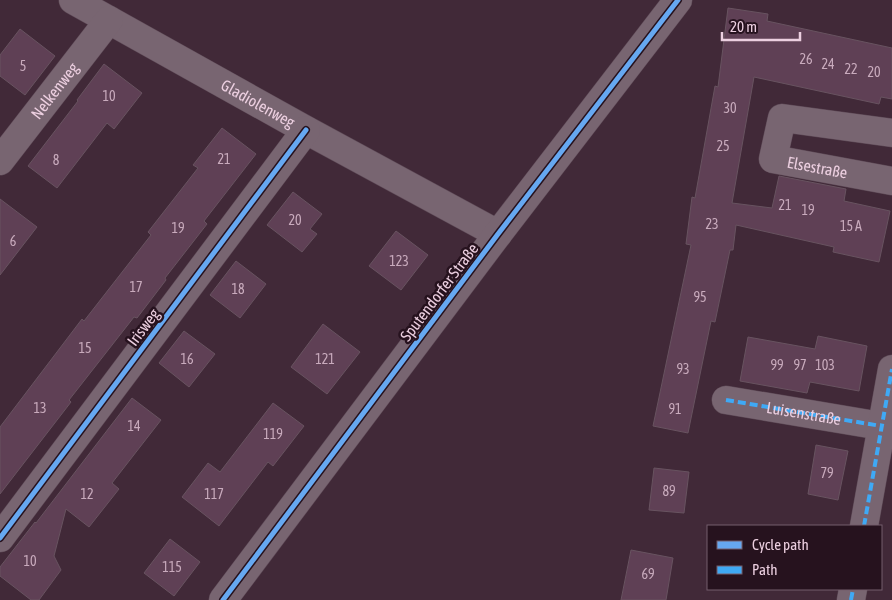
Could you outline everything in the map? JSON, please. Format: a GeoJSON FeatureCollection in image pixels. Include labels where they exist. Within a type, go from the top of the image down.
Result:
{"type":"FeatureCollection","features":[{"type":"Feature","properties":{"kind":"street","name":"Gladiolenweg"},"geometry":{"type":"LineString","coordinates":[[73,0],[306,130],[498,234]]}},
{"type":"Feature","properties":{"kind":"street","name":"Sputendorfer Straße"},"geometry":{"type":"LineString","coordinates":[[223,600],[498,234],[678,0]]}},
{"type":"Feature","properties":{"kind":"street","name":"Nelkenweg"},"geometry":{"type":"LineString","coordinates":[[0,161],[109,20]]}},
{"type":"Feature","properties":{"kind":"street","name":"Elsestraße"},"geometry":{"type":"LineString","coordinates":[[892,132],[782,118],[773,159],[892,181]]}},
{"type":"Feature","properties":{"kind":"street","name":"Irisweg"},"geometry":{"type":"LineString","coordinates":[[0,538],[306,130]]}},
{"type":"Feature","properties":{"kind":"street"},"geometry":{"type":"LineString","coordinates":[[864,525],[892,369]]}},
{"type":"Feature","properties":{"kind":"street","name":"Luisenstraße"},"geometry":{"type":"LineString","coordinates":[[726,400],[882,426]]}},
{"type":"Feature","properties":{"kind":"building"},"geometry":{"type":"Polygon","coordinates":[[[728,8],[768,14],[767,21],[892,48],[892,99],[881,97],[879,104],[754,77],[732,203],[772,208],[779,176],[846,189],[844,201],[890,211],[879,262],[833,252],[834,247],[736,225],[733,250],[730,250],[715,322],[711,321],[688,433],[653,426],[691,245],[686,244],[692,197],[695,198],[715,86],[718,87],[728,8]]]}},
{"type":"Feature","properties":{"kind":"building"},"geometry":{"type":"Polygon","coordinates":[[[20,29],[55,56],[25,95],[0,76],[0,55],[20,29]]]}},
{"type":"Feature","properties":{"kind":"building"},"geometry":{"type":"Polygon","coordinates":[[[104,64],[142,93],[114,129],[107,123],[57,188],[28,166],[104,64]]]}},
{"type":"Feature","properties":{"kind":"building"},"geometry":{"type":"Polygon","coordinates":[[[222,128],[256,154],[204,221],[207,224],[165,278],[166,280],[137,318],[134,317],[69,400],[71,402],[0,494],[0,427],[82,319],[84,321],[151,235],[148,232],[198,168],[193,165],[222,128]]]}},
{"type":"Feature","properties":{"kind":"building"},"geometry":{"type":"Polygon","coordinates":[[[293,192],[322,214],[310,229],[317,234],[302,252],[267,225],[293,192]]]}},
{"type":"Feature","properties":{"kind":"building"},"geometry":{"type":"Polygon","coordinates":[[[0,199],[37,227],[0,275],[0,199]]]}},
{"type":"Feature","properties":{"kind":"building"},"geometry":{"type":"Polygon","coordinates":[[[396,231],[428,255],[401,290],[369,266],[396,231]]]}},
{"type":"Feature","properties":{"kind":"building"},"geometry":{"type":"Polygon","coordinates":[[[236,261],[266,284],[240,318],[210,295],[236,261]]]}},
{"type":"Feature","properties":{"kind":"building"},"geometry":{"type":"Polygon","coordinates":[[[323,324],[360,352],[327,394],[291,367],[323,324]]]}},
{"type":"Feature","properties":{"kind":"building"},"geometry":{"type":"Polygon","coordinates":[[[184,331],[215,354],[189,387],[159,363],[184,331]]]}},
{"type":"Feature","properties":{"kind":"building"},"geometry":{"type":"Polygon","coordinates":[[[818,336],[867,346],[859,391],[810,382],[807,393],[740,381],[748,337],[815,349],[818,336]]]}},
{"type":"Feature","properties":{"kind":"building"},"geometry":{"type":"Polygon","coordinates":[[[132,398],[161,420],[112,483],[119,489],[89,527],[66,509],[54,556],[61,570],[39,600],[31,600],[0,576],[0,567],[132,398]]]}},
{"type":"Feature","properties":{"kind":"building"},"geometry":{"type":"Polygon","coordinates":[[[273,403],[304,426],[273,466],[268,462],[219,526],[182,497],[208,463],[220,472],[273,403]]]}},
{"type":"Feature","properties":{"kind":"building"},"geometry":{"type":"Polygon","coordinates":[[[816,445],[848,451],[838,500],[808,494],[816,445]]]}},
{"type":"Feature","properties":{"kind":"building"},"geometry":{"type":"Polygon","coordinates":[[[654,468],[689,472],[684,513],[649,510],[654,468]]]}},
{"type":"Feature","properties":{"kind":"building"},"geometry":{"type":"Polygon","coordinates":[[[170,539],[200,562],[174,596],[144,573],[170,539]]]}},
{"type":"Feature","properties":{"kind":"building"},"geometry":{"type":"Polygon","coordinates":[[[631,550],[673,558],[666,600],[621,600],[631,550]]]}},
{"type":"Feature","properties":{"kind":"marked path"},"geometry":{"type":"LineString","coordinates":[[864,525],[892,369]]}},
{"type":"Feature","properties":{"kind":"marked path"},"geometry":{"type":"LineString","coordinates":[[726,400],[881,426]]}},
{"type":"Feature","properties":{"kind":"marked path"},"geometry":{"type":"LineString","coordinates":[[851,600],[853,590]]}},
{"type":"Feature","properties":{"kind":"cycle path"},"geometry":{"type":"LineString","coordinates":[[223,600],[498,234],[678,0]]}},
{"type":"Feature","properties":{"kind":"cycle path"},"geometry":{"type":"LineString","coordinates":[[0,538],[306,130]]}}]}
